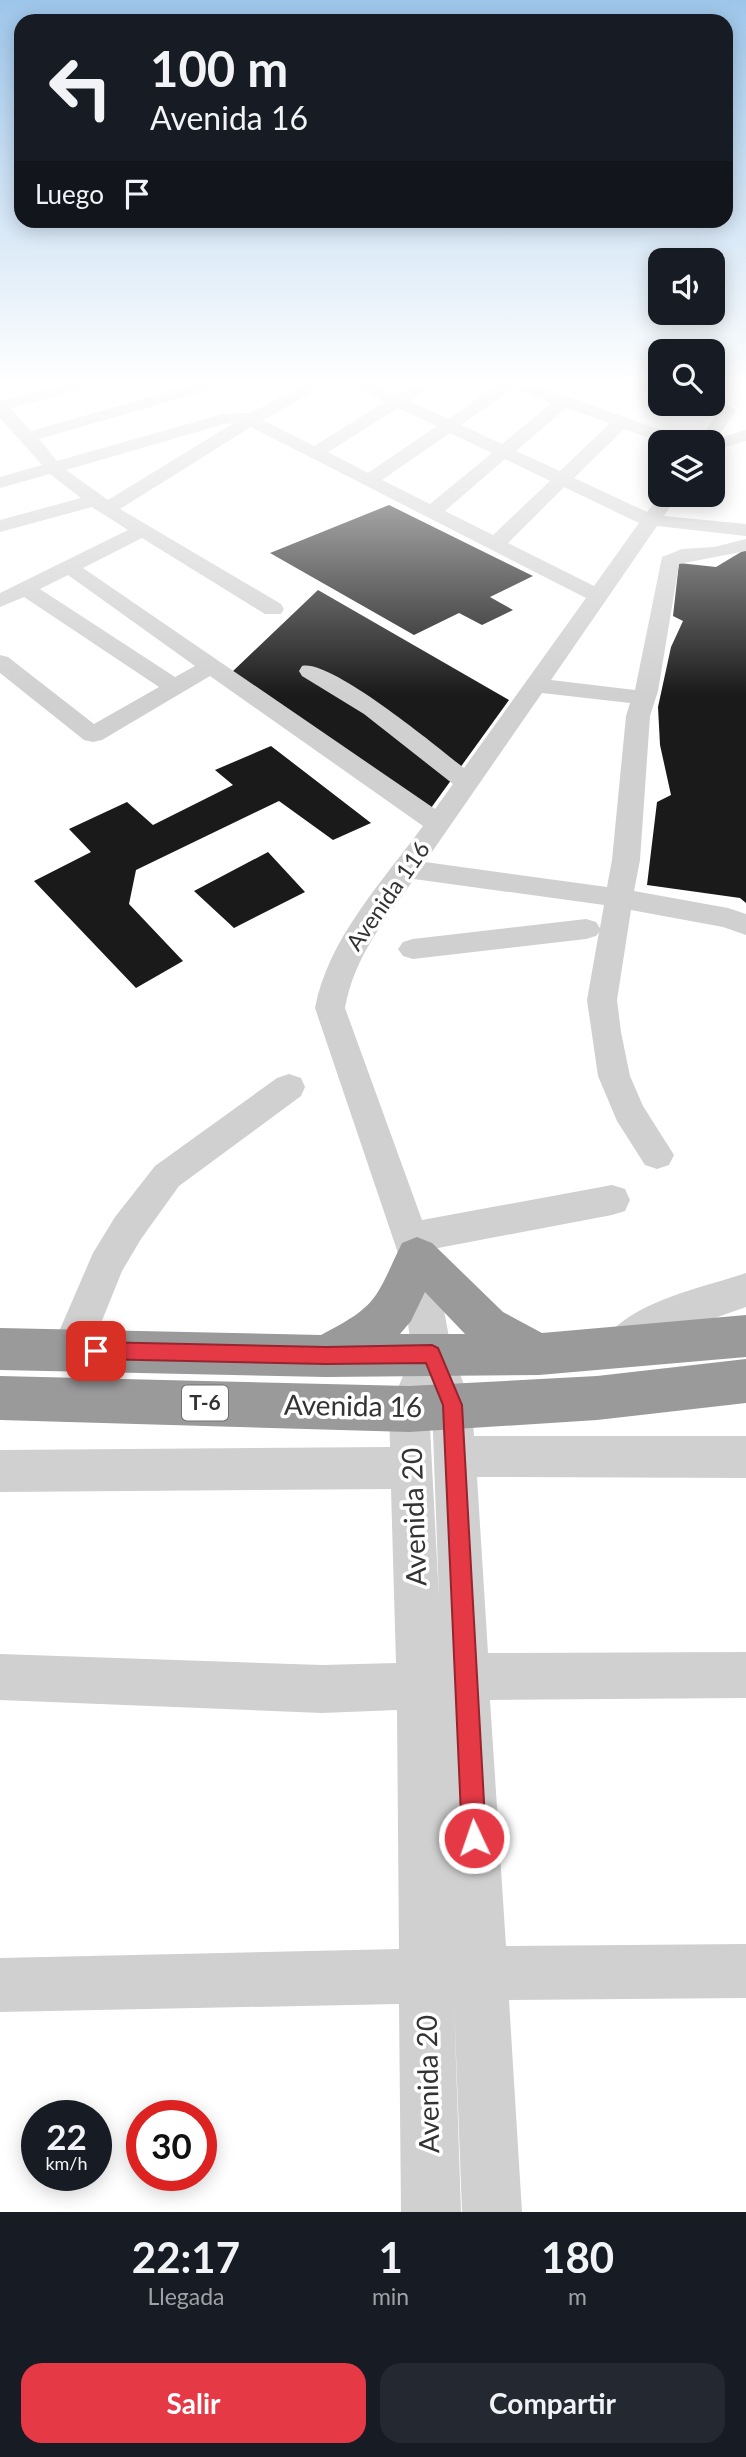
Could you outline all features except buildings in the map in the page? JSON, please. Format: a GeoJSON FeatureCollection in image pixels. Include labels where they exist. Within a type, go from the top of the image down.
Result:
{"type":"FeatureCollection","features":[{"type":"Feature","properties":{"kind":"highway"},"geometry":{"type":"LineString","coordinates":[[413,1247],[487,1326],[539,1354]]}},
{"type":"Feature","properties":{"kind":"highway"},"geometry":{"type":"LineString","coordinates":[[326,1356],[389,1319],[399,1305],[413,1247]]}},
{"type":"Feature","properties":{"kind":"highway","name":"Avenida 16"},"geometry":{"type":"LineString","coordinates":[[0,1349],[326,1356],[539,1354],[746,1336]]}},
{"type":"Feature","properties":{"kind":"highway","name":"Avenida 16"},"geometry":{"type":"LineString","coordinates":[[0,1398],[431,1407],[597,1398],[746,1381]]}},
{"type":"Feature","properties":{"kind":"street"},"geometry":{"type":"LineString","coordinates":[[80,488],[142,531],[273,609]]}},
{"type":"Feature","properties":{"kind":"street"},"geometry":{"type":"LineString","coordinates":[[0,526],[102,504],[130,488]]}},
{"type":"Feature","properties":{"kind":"street"},"geometry":{"type":"LineString","coordinates":[[388,488],[598,596]]}},
{"type":"Feature","properties":{"kind":"street"},"geometry":{"type":"LineString","coordinates":[[433,512],[461,488]]}},
{"type":"Feature","properties":{"kind":"street"},"geometry":{"type":"LineString","coordinates":[[495,544],[552,488]]}},
{"type":"Feature","properties":{"kind":"street"},"geometry":{"type":"LineString","coordinates":[[581,488],[660,526],[746,530]]}},
{"type":"Feature","properties":{"kind":"street"},"geometry":{"type":"LineString","coordinates":[[660,526],[746,523]]}},
{"type":"Feature","properties":{"kind":"street"},"geometry":{"type":"LineString","coordinates":[[660,526],[682,555],[726,552],[746,545]]}},
{"type":"Feature","properties":{"kind":"street"},"geometry":{"type":"LineString","coordinates":[[657,1155],[629,1112],[614,1076],[601,1000],[620,892],[638,716],[645,694],[660,526]]}},
{"type":"Feature","properties":{"kind":"street","name":"Avenida 116"},"geometry":{"type":"LineString","coordinates":[[432,1354],[413,1247],[330,1008],[335,981],[348,952],[598,596],[660,526]]}},
{"type":"Feature","properties":{"kind":"street"},"geometry":{"type":"LineString","coordinates":[[0,601],[142,531]]}},
{"type":"Feature","properties":{"kind":"street"},"geometry":{"type":"LineString","coordinates":[[69,567],[438,824]]}},
{"type":"Feature","properties":{"kind":"street"},"geometry":{"type":"LineString","coordinates":[[25,589],[175,687]]}},
{"type":"Feature","properties":{"kind":"street"},"geometry":{"type":"LineString","coordinates":[[0,662],[93,735],[211,666]]}},
{"type":"Feature","properties":{"kind":"street"},"geometry":{"type":"LineString","coordinates":[[310,671],[372,709],[467,783]]}},
{"type":"Feature","properties":{"kind":"street"},"geometry":{"type":"LineString","coordinates":[[539,681],[645,694]]}},
{"type":"Feature","properties":{"kind":"street"},"geometry":{"type":"LineString","coordinates":[[412,862],[620,892],[729,918],[746,925]]}},
{"type":"Feature","properties":{"kind":"street"},"geometry":{"type":"LineString","coordinates":[[413,949],[586,929]]}},
{"type":"Feature","properties":{"kind":"street"},"geometry":{"type":"LineString","coordinates":[[71,1350],[106,1264],[128,1228],[167,1176],[289,1087]]}},
{"type":"Feature","properties":{"kind":"street"},"geometry":{"type":"LineString","coordinates":[[413,1247],[612,1200]]}},
{"type":"Feature","properties":{"kind":"street"},"geometry":{"type":"LineString","coordinates":[[620,1348],[648,1324],[746,1290]]}},
{"type":"Feature","properties":{"kind":"street","name":"Avenida 20"},"geometry":{"type":"LineString","coordinates":[[432,1354],[431,1407],[443,1681],[481,1973],[492,2212]]}},
{"type":"Feature","properties":{"kind":"street"},"geometry":{"type":"LineString","coordinates":[[0,1471],[746,1457]]}},
{"type":"Feature","properties":{"kind":"street"},"geometry":{"type":"LineString","coordinates":[[0,1677],[322,1689],[443,1681],[746,1675]]}},
{"type":"Feature","properties":{"kind":"street","name":"Avenida 20"},"geometry":{"type":"LineString","coordinates":[[431,2212],[425,1976],[443,1681]]}},
{"type":"Feature","properties":{"kind":"street"},"geometry":{"type":"LineString","coordinates":[[0,1985],[481,1973],[746,1971]]}},
{"type":"Feature","properties":{"kind":"route"},"geometry":{"type":"LineString","coordinates":[[96,1351],[326,1356],[432,1354],[452,1405],[474,1838]]}}]}
